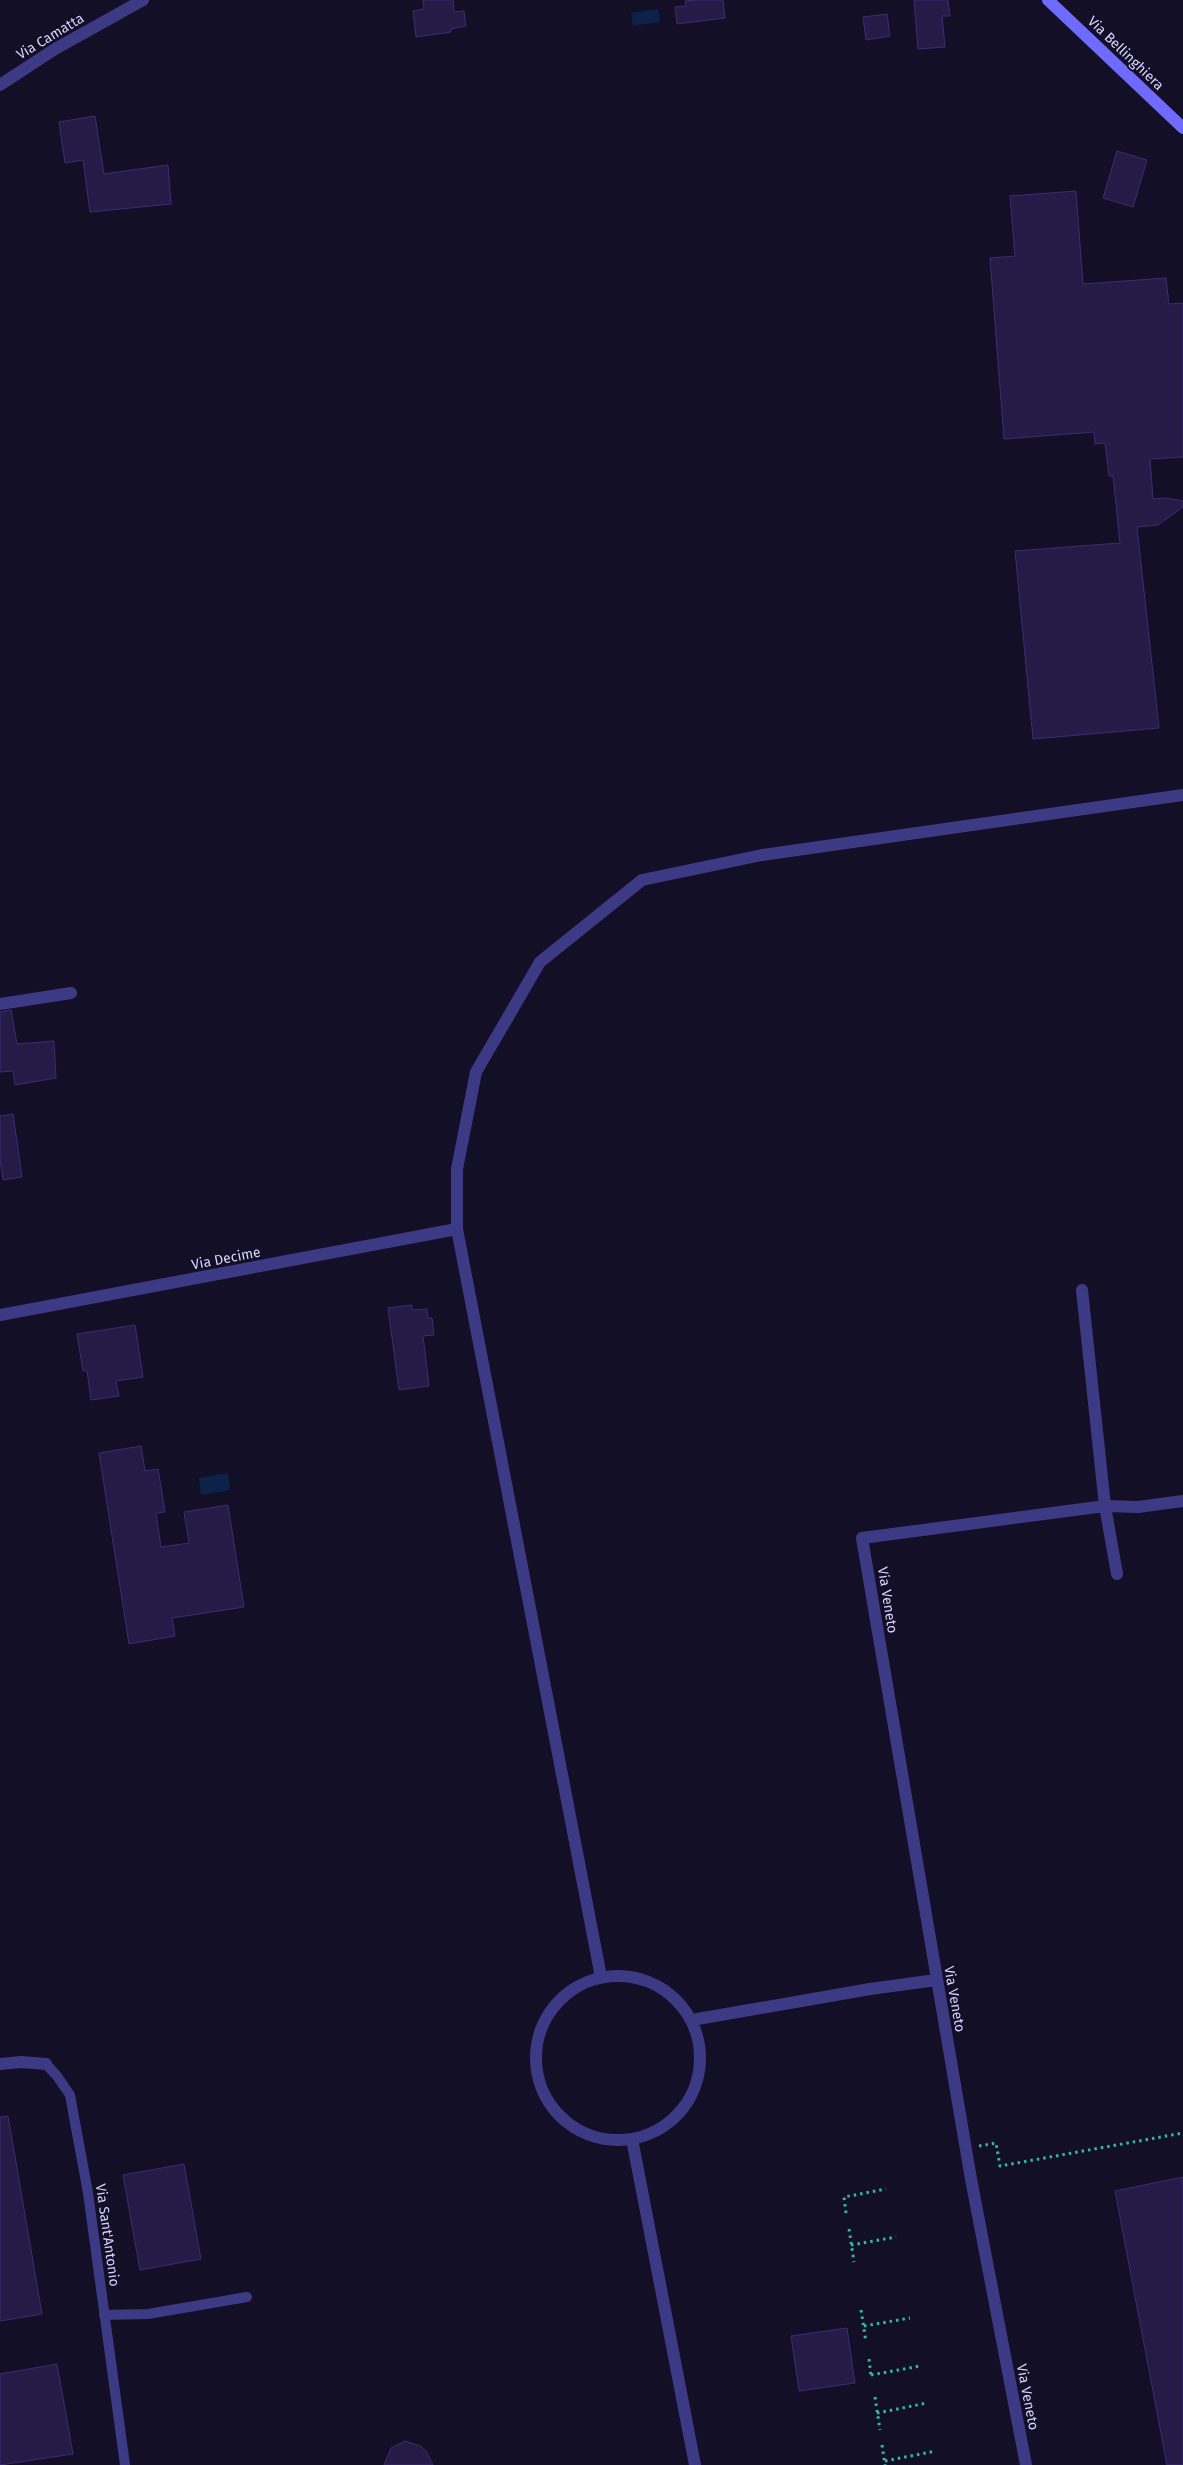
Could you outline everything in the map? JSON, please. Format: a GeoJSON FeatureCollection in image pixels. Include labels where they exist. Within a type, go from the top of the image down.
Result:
{"type":"FeatureCollection","features":[{"type":"Feature","properties":{"kind":"main road","name":"Via Bellinghiera"},"geometry":{"type":"LineString","coordinates":[[1048,0],[1183,128]]}},
{"type":"Feature","properties":{"kind":"street","name":"Via Camatta"},"geometry":{"type":"LineString","coordinates":[[0,85],[55,49],[144,0]]}},
{"type":"Feature","properties":{"kind":"street"},"geometry":{"type":"LineString","coordinates":[[601,1977],[458,1229],[457,1170],[476,1072],[540,962],[642,880],[762,855],[1183,795]]}},
{"type":"Feature","properties":{"kind":"street"},"geometry":{"type":"LineString","coordinates":[[0,1004],[71,993]]}},
{"type":"Feature","properties":{"kind":"street","name":"Via Decime"},"geometry":{"type":"LineString","coordinates":[[0,1315],[458,1229]]}},
{"type":"Feature","properties":{"kind":"street"},"geometry":{"type":"LineString","coordinates":[[1082,1290],[1106,1506],[1118,1574]]}},
{"type":"Feature","properties":{"kind":"street"},"geometry":{"type":"LineString","coordinates":[[1106,1506],[1138,1506],[1183,1501]]}},
{"type":"Feature","properties":{"kind":"street","name":"Via Veneto"},"geometry":{"type":"LineString","coordinates":[[1026,2465],[965,2148],[862,1538],[1106,1506]]}},
{"type":"Feature","properties":{"kind":"street"},"geometry":{"type":"LineString","coordinates":[[628,1975],[654,1983],[676,1998],[692,2020],[700,2045],[700,2071],[692,2095],[677,2116],[656,2131],[632,2139],[607,2140],[584,2133],[558,2114],[547,2101],[538,2079],[535,2054],[540,2028],[554,2004],[575,1986],[601,1977],[628,1975]]}},
{"type":"Feature","properties":{"kind":"street"},"geometry":{"type":"LineString","coordinates":[[692,2020],[870,1989],[936,1980]]}},
{"type":"Feature","properties":{"kind":"street","name":"Via Sant'Antonio"},"geometry":{"type":"LineString","coordinates":[[0,2064],[21,2062],[46,2064]]}},
{"type":"Feature","properties":{"kind":"street"},"geometry":{"type":"LineString","coordinates":[[632,2139],[695,2465]]}},
{"type":"Feature","properties":{"kind":"lane","name":"Via Sant'Antonio"},"geometry":{"type":"LineString","coordinates":[[46,2064],[58,2076],[70,2095],[88,2193],[125,2465]]}},
{"type":"Feature","properties":{"kind":"lane"},"geometry":{"type":"LineString","coordinates":[[104,2315],[148,2314],[247,2297]]}},
{"type":"Feature","properties":{"kind":"path"},"geometry":{"type":"LineString","coordinates":[[965,2148],[996,2143],[1000,2166],[1183,2133]]}},
{"type":"Feature","properties":{"kind":"path"},"geometry":{"type":"LineString","coordinates":[[846,2213],[844,2197],[886,2189]]}},
{"type":"Feature","properties":{"kind":"path"},"geometry":{"type":"LineString","coordinates":[[849,2229],[854,2262]]}},
{"type":"Feature","properties":{"kind":"path"},"geometry":{"type":"LineString","coordinates":[[851,2245],[896,2237]]}},
{"type":"Feature","properties":{"kind":"path"},"geometry":{"type":"LineString","coordinates":[[861,2310],[866,2342]]}},
{"type":"Feature","properties":{"kind":"path"},"geometry":{"type":"LineString","coordinates":[[864,2326],[910,2318]]}},
{"type":"Feature","properties":{"kind":"path"},"geometry":{"type":"LineString","coordinates":[[869,2359],[871,2376],[920,2366]]}},
{"type":"Feature","properties":{"kind":"path"},"geometry":{"type":"LineString","coordinates":[[875,2397],[880,2430]]}},
{"type":"Feature","properties":{"kind":"path"},"geometry":{"type":"LineString","coordinates":[[877,2413],[927,2403]]}},
{"type":"Feature","properties":{"kind":"path"},"geometry":{"type":"LineString","coordinates":[[882,2445],[885,2463],[936,2451]]}},
{"type":"Feature","properties":{"kind":"water"},"geometry":{"type":"Polygon","coordinates":[[[658,9],[660,22],[633,26],[631,13],[658,9]]]}},
{"type":"Feature","properties":{"kind":"water"},"geometry":{"type":"Polygon","coordinates":[[[228,1473],[230,1490],[201,1495],[199,1478],[228,1473]]]}},
{"type":"Feature","properties":{"kind":"building"},"geometry":{"type":"Polygon","coordinates":[[[423,0],[453,0],[454,12],[464,11],[466,26],[451,29],[451,32],[416,37],[413,11],[424,9],[423,0]]]}},
{"type":"Feature","properties":{"kind":"building"},"geometry":{"type":"Polygon","coordinates":[[[723,0],[725,18],[677,24],[675,7],[686,6],[685,1],[723,0]]]}},
{"type":"Feature","properties":{"kind":"building"},"geometry":{"type":"Polygon","coordinates":[[[914,0],[948,0],[950,16],[942,16],[945,47],[918,49],[914,0]]]}},
{"type":"Feature","properties":{"kind":"building"},"geometry":{"type":"Polygon","coordinates":[[[887,14],[890,36],[866,40],[863,17],[887,14]]]}},
{"type":"Feature","properties":{"kind":"building"},"geometry":{"type":"Polygon","coordinates":[[[95,116],[104,174],[168,165],[171,204],[90,212],[83,160],[65,163],[59,122],[95,116]]]}},
{"type":"Feature","properties":{"kind":"building"},"geometry":{"type":"Polygon","coordinates":[[[1117,151],[1147,160],[1133,207],[1103,198],[1117,151]]]}},
{"type":"Feature","properties":{"kind":"building"},"geometry":{"type":"Polygon","coordinates":[[[1076,191],[1083,284],[1166,278],[1169,304],[1183,303],[1183,457],[1150,459],[1153,499],[1166,498],[1183,501],[1183,507],[1158,525],[1137,527],[1159,728],[1033,739],[1015,551],[1120,543],[1113,476],[1109,476],[1105,443],[1095,444],[1094,432],[1004,439],[990,258],[1015,256],[1010,196],[1076,191]]]}},
{"type":"Feature","properties":{"kind":"building"},"geometry":{"type":"Polygon","coordinates":[[[11,1010],[17,1044],[54,1041],[56,1078],[15,1085],[13,1071],[0,1072],[0,1012],[11,1010]]]}},
{"type":"Feature","properties":{"kind":"building"},"geometry":{"type":"Polygon","coordinates":[[[13,1114],[22,1177],[3,1180],[0,1159],[0,1116],[13,1114]]]}},
{"type":"Feature","properties":{"kind":"building"},"geometry":{"type":"Polygon","coordinates":[[[412,1305],[412,1310],[427,1309],[428,1318],[432,1318],[434,1335],[423,1336],[429,1386],[399,1390],[388,1308],[412,1305]]]}},
{"type":"Feature","properties":{"kind":"building"},"geometry":{"type":"Polygon","coordinates":[[[135,1325],[143,1377],[116,1381],[119,1396],[91,1400],[87,1371],[83,1371],[77,1334],[135,1325]]]}},
{"type":"Feature","properties":{"kind":"building"},"geometry":{"type":"Polygon","coordinates":[[[141,1446],[145,1471],[158,1469],[165,1512],[156,1513],[161,1547],[189,1543],[184,1512],[228,1505],[244,1607],[172,1618],[175,1636],[129,1644],[99,1453],[141,1446]]]}},
{"type":"Feature","properties":{"kind":"building"},"geometry":{"type":"Polygon","coordinates":[[[8,2116],[42,2314],[0,2321],[0,2117],[8,2116]]]}},
{"type":"Feature","properties":{"kind":"building"},"geometry":{"type":"Polygon","coordinates":[[[184,2164],[201,2259],[140,2270],[123,2175],[184,2164]]]}},
{"type":"Feature","properties":{"kind":"building"},"geometry":{"type":"Polygon","coordinates":[[[1183,2177],[1183,2465],[1167,2465],[1115,2191],[1183,2177]]]}},
{"type":"Feature","properties":{"kind":"building"},"geometry":{"type":"Polygon","coordinates":[[[847,2328],[855,2383],[799,2391],[791,2336],[847,2328]]]}},
{"type":"Feature","properties":{"kind":"building"},"geometry":{"type":"Polygon","coordinates":[[[57,2364],[73,2454],[0,2465],[0,2374],[57,2364]]]}},
{"type":"Feature","properties":{"kind":"building"},"geometry":{"type":"Polygon","coordinates":[[[405,2441],[420,2446],[426,2451],[433,2465],[384,2465],[391,2448],[405,2441]]]}}]}
